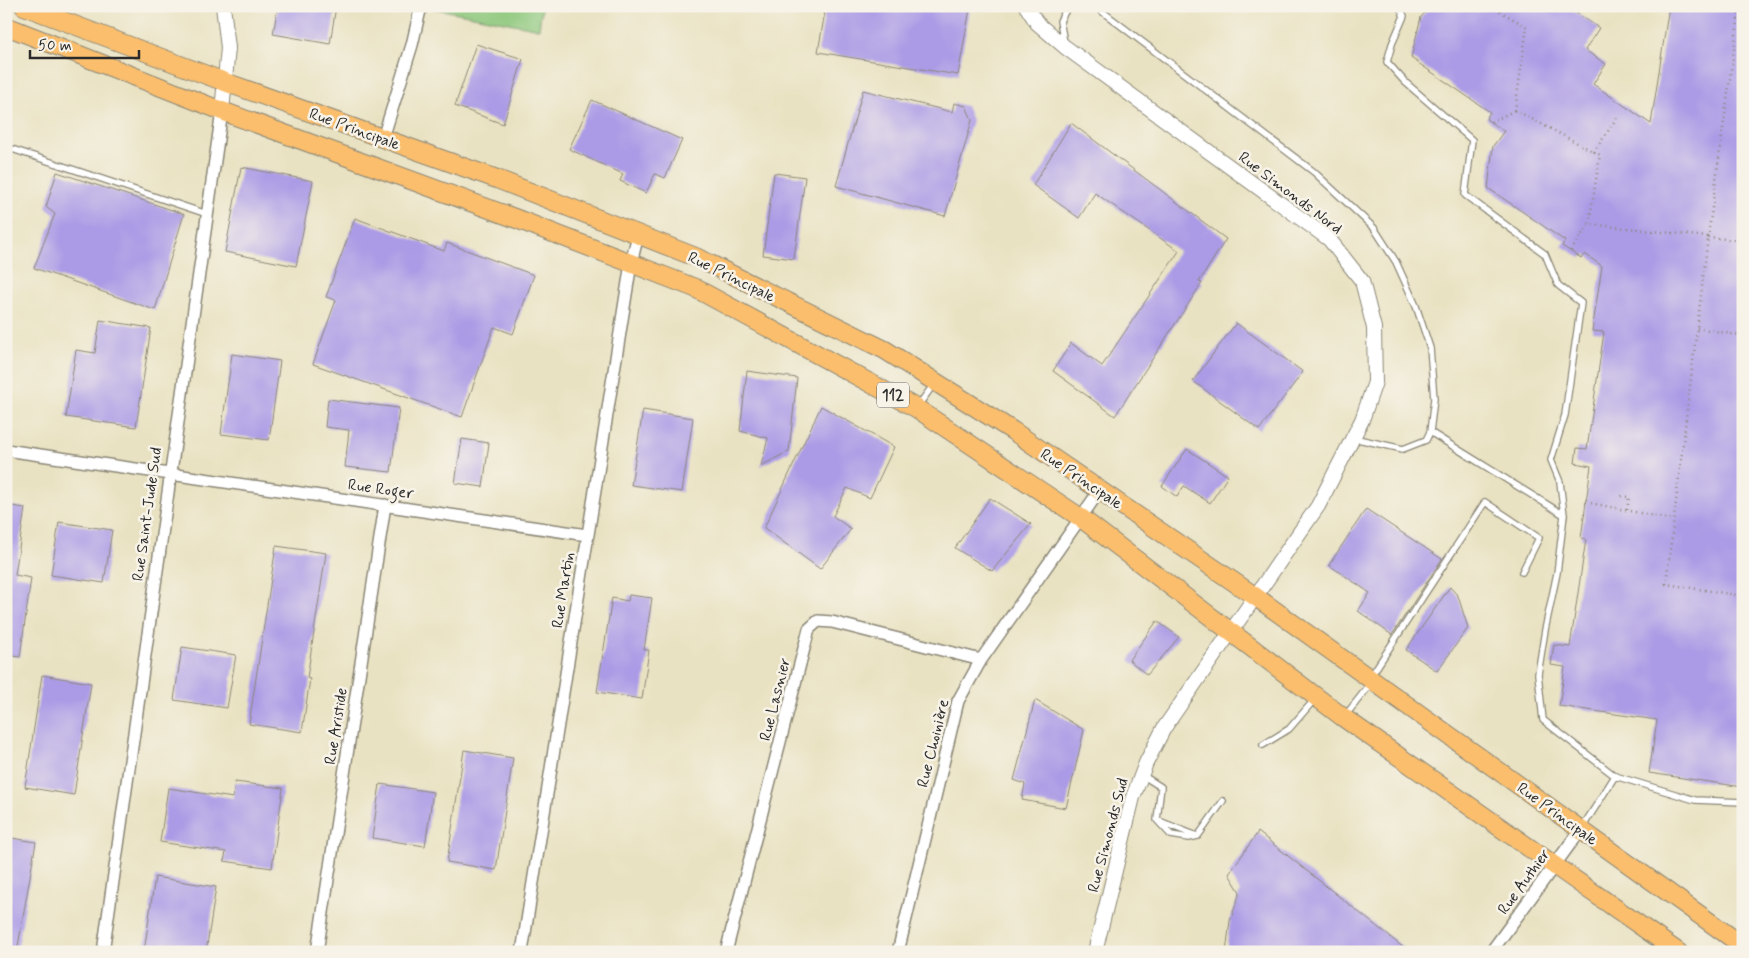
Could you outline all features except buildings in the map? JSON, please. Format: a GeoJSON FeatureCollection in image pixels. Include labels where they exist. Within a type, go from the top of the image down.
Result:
{"type":"FeatureCollection","features":[{"type":"Feature","properties":{"kind":"main road","name":"Rue Principale"},"geometry":{"type":"LineString","coordinates":[[24,6],[226,82],[497,179],[698,258],[877,346],[1013,431],[1256,597],[1743,946]]}},
{"type":"Feature","properties":{"kind":"main road","name":"Rue Principale"},"geometry":{"type":"LineString","coordinates":[[6,26],[222,111],[517,219],[695,288],[916,408],[1081,518],[1344,718],[1678,952]]}},
{"type":"Feature","properties":{"kind":"street","name":"Rue Saint-Jude Sud"},"geometry":{"type":"LineString","coordinates":[[103,952],[226,82],[228,48],[223,6]]}},
{"type":"Feature","properties":{"kind":"street"},"geometry":{"type":"LineString","coordinates":[[383,138],[412,45],[421,6]]}},
{"type":"Feature","properties":{"kind":"street","name":"Rue Simonds Nord"},"geometry":{"type":"LineString","coordinates":[[1026,6],[1036,23],[1065,47],[1328,239],[1362,281],[1374,328],[1375,382],[1362,420],[1318,506],[1230,632]]}},
{"type":"Feature","properties":{"kind":"street","name":"Rue Martin"},"geometry":{"type":"LineString","coordinates":[[522,952],[631,263],[638,235]]}},
{"type":"Feature","properties":{"kind":"street","name":"Rue Roger"},"geometry":{"type":"LineString","coordinates":[[6,450],[588,535]]}},
{"type":"Feature","properties":{"kind":"street","name":"Rue Choinière"},"geometry":{"type":"LineString","coordinates":[[898,952],[958,701],[981,660],[1100,490]]}},
{"type":"Feature","properties":{"kind":"street","name":"Rue Aristide"},"geometry":{"type":"LineString","coordinates":[[316,952],[385,506]]}},
{"type":"Feature","properties":{"kind":"street","name":"Rue Lasnier"},"geometry":{"type":"LineString","coordinates":[[726,952],[809,629],[818,621],[832,622],[981,660]]}},
{"type":"Feature","properties":{"kind":"street","name":"Rue Simonds Sud"},"geometry":{"type":"LineString","coordinates":[[1095,952],[1133,797],[1142,775],[1164,728],[1230,632]]}},
{"type":"Feature","properties":{"kind":"street","name":"Rue Authier"},"geometry":{"type":"LineString","coordinates":[[1491,952],[1580,829]]}},
{"type":"Feature","properties":{"kind":"lane"},"geometry":{"type":"LineString","coordinates":[[1065,47],[1060,21],[1068,6]]}},
{"type":"Feature","properties":{"kind":"lane"},"geometry":{"type":"LineString","coordinates":[[1095,6],[1314,172],[1374,228],[1396,262],[1416,306],[1430,348],[1434,399],[1430,432],[1426,440],[1403,449],[1353,438]]}},
{"type":"Feature","properties":{"kind":"lane"},"geometry":{"type":"LineString","coordinates":[[1399,6],[1404,16],[1392,44],[1387,62],[1405,82],[1472,140],[1465,195],[1545,254],[1558,285],[1581,303],[1565,416],[1551,460],[1560,482],[1564,515],[1538,674],[1543,720],[1615,776],[1695,800],[1743,802]]}},
{"type":"Feature","properties":{"kind":"lane"},"geometry":{"type":"LineString","coordinates":[[6,147],[207,214]]}},
{"type":"Feature","properties":{"kind":"lane"},"geometry":{"type":"LineString","coordinates":[[916,408],[936,382]]}},
{"type":"Feature","properties":{"kind":"lane"},"geometry":{"type":"LineString","coordinates":[[1430,432],[1564,515]]}},
{"type":"Feature","properties":{"kind":"lane"},"geometry":{"type":"LineString","coordinates":[[1344,718],[1485,502],[1539,538],[1522,572]]}},
{"type":"Feature","properties":{"kind":"lane"},"geometry":{"type":"LineString","coordinates":[[1264,745],[1289,729],[1317,697]]}},
{"type":"Feature","properties":{"kind":"lane"},"geometry":{"type":"LineString","coordinates":[[1142,775],[1160,787],[1157,820],[1171,835],[1189,838],[1198,836],[1223,801]]}},
{"type":"Feature","properties":{"kind":"lane"},"geometry":{"type":"LineString","coordinates":[[1580,829],[1615,776]]}},
{"type":"Feature","properties":{"kind":"path"},"geometry":{"type":"LineString","coordinates":[[1491,6],[1527,27],[1515,110]]}},
{"type":"Feature","properties":{"kind":"path"},"geometry":{"type":"LineString","coordinates":[[1743,13],[1739,13],[1708,237],[1666,584],[1743,596]]}},
{"type":"Feature","properties":{"kind":"path"},"geometry":{"type":"LineString","coordinates":[[1491,122],[1515,110]]}},
{"type":"Feature","properties":{"kind":"path"},"geometry":{"type":"LineString","coordinates":[[1515,110],[1600,155],[1589,224],[1571,251]]}},
{"type":"Feature","properties":{"kind":"path"},"geometry":{"type":"LineString","coordinates":[[1594,152],[1618,116]]}},
{"type":"Feature","properties":{"kind":"path"},"geometry":{"type":"LineString","coordinates":[[1589,224],[1743,241]]}},
{"type":"Feature","properties":{"kind":"path"},"geometry":{"type":"LineString","coordinates":[[1697,328],[1743,336]]}},
{"type":"Feature","properties":{"kind":"path"},"geometry":{"type":"LineString","coordinates":[[1621,496],[1629,496],[1627,511]]}},
{"type":"Feature","properties":{"kind":"path"},"geometry":{"type":"LineString","coordinates":[[1586,502],[1674,520]]}},
{"type":"Feature","properties":{"kind":"green space"},"geometry":{"type":"Polygon","coordinates":[[[422,6],[542,6],[539,29],[422,6]]]}}]}
